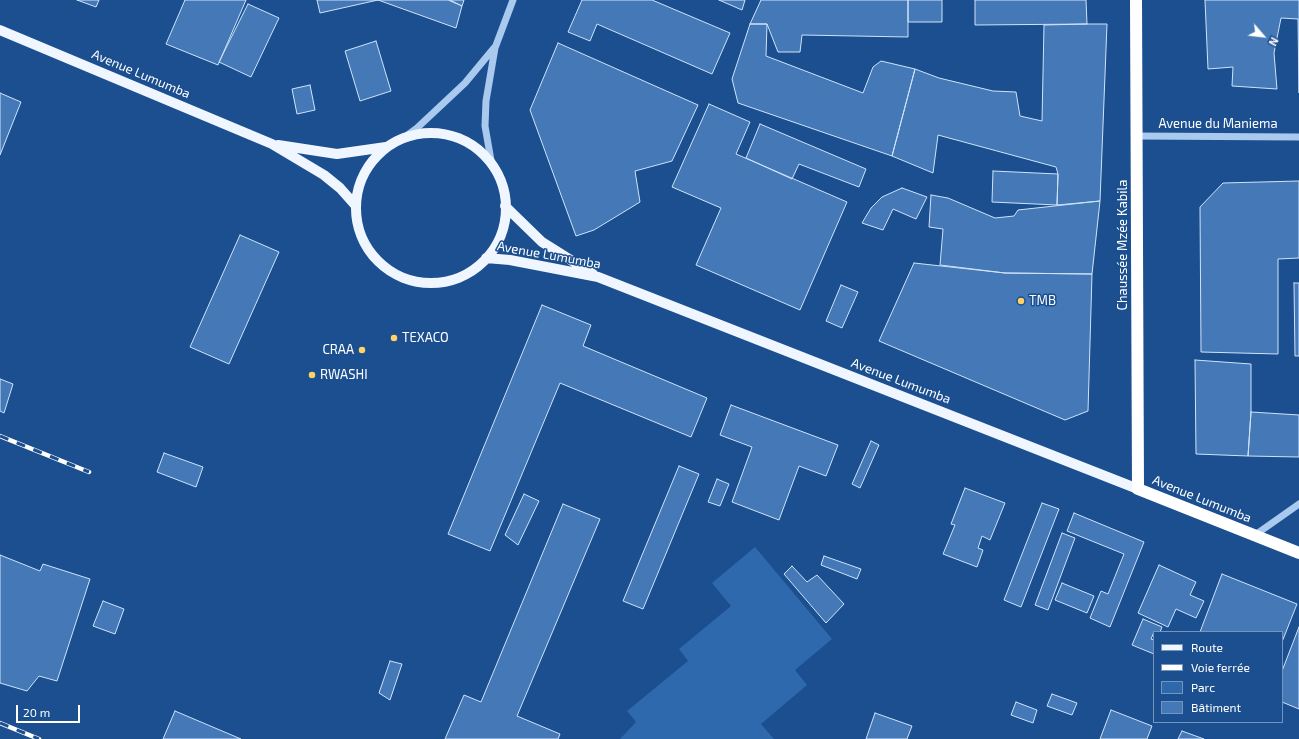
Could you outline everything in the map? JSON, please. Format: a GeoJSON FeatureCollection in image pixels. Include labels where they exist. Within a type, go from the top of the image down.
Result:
{"type":"FeatureCollection","features":[{"type":"Feature","properties":{"kind":"highway","name":"Chaussée Mzée Kabila"},"geometry":{"type":"LineString","coordinates":[[1136,0],[1138,489]]}},
{"type":"Feature","properties":{"kind":"highway","name":"Avenue Lumumba"},"geometry":{"type":"LineString","coordinates":[[1138,489],[1299,553]]}},
{"type":"Feature","properties":{"kind":"main road","name":"Avenue Lumumba"},"geometry":{"type":"LineString","coordinates":[[0,30],[272,144]]}},
{"type":"Feature","properties":{"kind":"main road"},"geometry":{"type":"LineString","coordinates":[[416,134],[446,134],[472,145],[484,155],[500,178],[505,206],[505,220],[500,234],[494,247],[486,258],[471,271],[454,279],[425,283],[410,280],[397,275],[384,267],[374,257],[366,245],[360,231],[356,206],[362,181],[368,167],[378,155],[389,146],[402,139],[416,134]]}},
{"type":"Feature","properties":{"kind":"main road"},"geometry":{"type":"LineString","coordinates":[[272,144],[337,154],[389,146]]}},
{"type":"Feature","properties":{"kind":"main road"},"geometry":{"type":"LineString","coordinates":[[272,144],[324,175],[340,188],[356,206]]}},
{"type":"Feature","properties":{"kind":"main road"},"geometry":{"type":"LineString","coordinates":[[505,206],[542,242],[598,277]]}},
{"type":"Feature","properties":{"kind":"main road","name":"Avenue Lumumba"},"geometry":{"type":"LineString","coordinates":[[486,258],[510,260],[598,277],[1138,489]]}},
{"type":"Feature","properties":{"kind":"street"},"geometry":{"type":"LineString","coordinates":[[492,166],[486,119],[486,101],[495,48],[513,0]]}},
{"type":"Feature","properties":{"kind":"street"},"geometry":{"type":"LineString","coordinates":[[402,139],[417,128],[464,83],[495,48]]}},
{"type":"Feature","properties":{"kind":"street","name":"Avenue du Maniema"},"geometry":{"type":"LineString","coordinates":[[1136,136],[1299,136]]}},
{"type":"Feature","properties":{"kind":"street"},"geometry":{"type":"LineString","coordinates":[[1255,535],[1299,504]]}},
{"type":"Feature","properties":{"kind":"green space"},"geometry":{"type":"Polygon","coordinates":[[[755,547],[832,639],[795,670],[807,685],[761,724],[774,739],[620,739],[636,722],[627,711],[688,661],[679,649],[731,606],[712,583],[755,547]]]}},
{"type":"Feature","properties":{"kind":"building"},"geometry":{"type":"Polygon","coordinates":[[[77,0],[99,0],[96,7],[77,0]]]}},
{"type":"Feature","properties":{"kind":"building"},"geometry":{"type":"Polygon","coordinates":[[[185,0],[246,0],[218,65],[166,44],[185,0]]]}},
{"type":"Feature","properties":{"kind":"building"},"geometry":{"type":"Polygon","coordinates":[[[317,0],[378,0],[320,13],[317,0]]]}},
{"type":"Feature","properties":{"kind":"building"},"geometry":{"type":"Polygon","coordinates":[[[378,0],[448,0],[462,6],[456,28],[378,0]]]}},
{"type":"Feature","properties":{"kind":"building"},"geometry":{"type":"Polygon","coordinates":[[[450,0],[464,0],[462,6],[450,0]]]}},
{"type":"Feature","properties":{"kind":"building"},"geometry":{"type":"Polygon","coordinates":[[[582,0],[652,0],[730,33],[712,74],[597,24],[590,41],[568,32],[582,0]]]}},
{"type":"Feature","properties":{"kind":"building"},"geometry":{"type":"Polygon","coordinates":[[[719,0],[745,0],[742,10],[719,0]]]}},
{"type":"Feature","properties":{"kind":"building"},"geometry":{"type":"Polygon","coordinates":[[[761,0],[908,0],[908,37],[802,35],[800,52],[778,52],[767,24],[750,24],[761,0]]]}},
{"type":"Feature","properties":{"kind":"building"},"geometry":{"type":"Polygon","coordinates":[[[908,0],[942,0],[942,22],[908,22],[908,0]]]}},
{"type":"Feature","properties":{"kind":"building"},"geometry":{"type":"Polygon","coordinates":[[[975,0],[1086,0],[1087,24],[975,25],[975,0]]]}},
{"type":"Feature","properties":{"kind":"building"},"geometry":{"type":"Polygon","coordinates":[[[1205,0],[1299,0],[1299,93],[1298,19],[1281,18],[1274,53],[1277,89],[1232,86],[1233,67],[1208,69],[1205,0]]]}},
{"type":"Feature","properties":{"kind":"building"},"geometry":{"type":"Polygon","coordinates":[[[248,4],[279,18],[251,77],[219,62],[248,4]]]}},
{"type":"Feature","properties":{"kind":"building"},"geometry":{"type":"Polygon","coordinates":[[[750,24],[767,24],[766,56],[863,93],[873,67],[881,61],[915,69],[892,156],[738,103],[732,79],[750,24]]]}},
{"type":"Feature","properties":{"kind":"building"},"geometry":{"type":"Polygon","coordinates":[[[1107,24],[1100,201],[1057,205],[1058,174],[1056,167],[938,135],[933,173],[892,156],[915,69],[939,78],[993,91],[1016,92],[1020,116],[1042,121],[1044,25],[1107,24]]]}},
{"type":"Feature","properties":{"kind":"building"},"geometry":{"type":"Polygon","coordinates":[[[376,41],[391,91],[360,101],[345,51],[376,41]]]}},
{"type":"Feature","properties":{"kind":"building"},"geometry":{"type":"Polygon","coordinates":[[[558,43],[698,105],[672,161],[635,171],[640,202],[594,230],[576,236],[530,110],[558,43]]]}},
{"type":"Feature","properties":{"kind":"building"},"geometry":{"type":"Polygon","coordinates":[[[310,85],[315,110],[297,114],[292,89],[310,85]]]}},
{"type":"Feature","properties":{"kind":"building"},"geometry":{"type":"Polygon","coordinates":[[[0,93],[21,102],[0,155],[0,93]]]}},
{"type":"Feature","properties":{"kind":"building"},"geometry":{"type":"Polygon","coordinates":[[[709,104],[750,122],[736,154],[847,202],[800,310],[696,265],[721,208],[672,187],[709,104]]]}},
{"type":"Feature","properties":{"kind":"building"},"geometry":{"type":"Polygon","coordinates":[[[760,124],[866,169],[859,187],[799,164],[792,179],[746,158],[760,124]]]}},
{"type":"Feature","properties":{"kind":"building"},"geometry":{"type":"Polygon","coordinates":[[[993,171],[1058,174],[1057,205],[992,202],[993,171]]]}},
{"type":"Feature","properties":{"kind":"building"},"geometry":{"type":"Polygon","coordinates":[[[1299,181],[1299,258],[1278,259],[1278,354],[1201,352],[1200,207],[1223,183],[1299,181]]]}},
{"type":"Feature","properties":{"kind":"building"},"geometry":{"type":"Polygon","coordinates":[[[902,188],[927,197],[916,219],[893,209],[883,230],[862,223],[871,208],[882,197],[902,188]]]}},
{"type":"Feature","properties":{"kind":"building"},"geometry":{"type":"Polygon","coordinates":[[[931,195],[948,198],[995,218],[1014,216],[1018,210],[1100,201],[1092,274],[1005,273],[940,265],[943,229],[929,227],[931,195]]]}},
{"type":"Feature","properties":{"kind":"building"},"geometry":{"type":"Polygon","coordinates":[[[240,235],[279,252],[229,364],[190,347],[240,235]]]}},
{"type":"Feature","properties":{"kind":"building"},"geometry":{"type":"Polygon","coordinates":[[[914,263],[1005,273],[1092,274],[1088,411],[1065,420],[879,341],[914,263]]]}},
{"type":"Feature","properties":{"kind":"building"},"geometry":{"type":"Polygon","coordinates":[[[1294,283],[1299,283],[1299,356],[1295,356],[1294,283]]]}},
{"type":"Feature","properties":{"kind":"building"},"geometry":{"type":"Polygon","coordinates":[[[841,285],[858,292],[842,328],[826,321],[841,285]]]}},
{"type":"Feature","properties":{"kind":"building"},"geometry":{"type":"Polygon","coordinates":[[[542,305],[591,325],[583,346],[707,398],[691,437],[560,383],[490,551],[448,534],[542,305]]]}},
{"type":"Feature","properties":{"kind":"building"},"geometry":{"type":"Polygon","coordinates":[[[1195,360],[1251,364],[1251,412],[1248,456],[1196,454],[1195,360]]]}},
{"type":"Feature","properties":{"kind":"building"},"geometry":{"type":"Polygon","coordinates":[[[0,379],[13,384],[4,413],[0,411],[0,379]]]}},
{"type":"Feature","properties":{"kind":"building"},"geometry":{"type":"Polygon","coordinates":[[[731,405],[838,445],[826,476],[799,466],[779,520],[732,502],[752,447],[720,435],[731,405]]]}},
{"type":"Feature","properties":{"kind":"building"},"geometry":{"type":"Polygon","coordinates":[[[1251,412],[1299,415],[1299,457],[1248,456],[1251,412]]]}},
{"type":"Feature","properties":{"kind":"building"},"geometry":{"type":"Polygon","coordinates":[[[871,441],[879,445],[860,488],[852,484],[871,441]]]}},
{"type":"Feature","properties":{"kind":"building"},"geometry":{"type":"Polygon","coordinates":[[[164,453],[203,467],[196,487],[157,472],[164,453]]]}},
{"type":"Feature","properties":{"kind":"building"},"geometry":{"type":"Polygon","coordinates":[[[679,466],[699,474],[643,609],[623,601],[679,466]]]}},
{"type":"Feature","properties":{"kind":"building"},"geometry":{"type":"Polygon","coordinates":[[[717,479],[729,484],[720,506],[708,502],[717,479]]]}},
{"type":"Feature","properties":{"kind":"building"},"geometry":{"type":"Polygon","coordinates":[[[965,488],[1005,503],[990,540],[982,536],[978,548],[983,550],[977,567],[943,554],[955,525],[951,524],[965,488]]]}},
{"type":"Feature","properties":{"kind":"building"},"geometry":{"type":"Polygon","coordinates":[[[524,494],[539,501],[518,545],[505,535],[524,494]]]}},
{"type":"Feature","properties":{"kind":"building"},"geometry":{"type":"Polygon","coordinates":[[[1042,503],[1059,509],[1021,607],[1004,600],[1042,503]]]}},
{"type":"Feature","properties":{"kind":"building"},"geometry":{"type":"Polygon","coordinates":[[[563,504],[600,519],[517,716],[560,734],[558,739],[445,739],[464,695],[481,702],[563,504]]]}},
{"type":"Feature","properties":{"kind":"building"},"geometry":{"type":"Polygon","coordinates":[[[1074,513],[1144,542],[1110,627],[1090,618],[1101,591],[1108,594],[1124,554],[1067,531],[1074,513]]]}},
{"type":"Feature","properties":{"kind":"building"},"geometry":{"type":"Polygon","coordinates":[[[1062,533],[1075,538],[1048,610],[1035,605],[1062,533]]]}},
{"type":"Feature","properties":{"kind":"building"},"geometry":{"type":"Polygon","coordinates":[[[0,555],[40,571],[43,564],[90,579],[57,681],[39,676],[27,691],[0,683],[0,555]]]}},
{"type":"Feature","properties":{"kind":"building"},"geometry":{"type":"Polygon","coordinates":[[[824,556],[861,569],[857,579],[821,565],[824,556]]]}},
{"type":"Feature","properties":{"kind":"building"},"geometry":{"type":"Polygon","coordinates":[[[1159,565],[1196,582],[1190,595],[1204,601],[1196,618],[1176,609],[1168,627],[1138,613],[1159,565]]]}},
{"type":"Feature","properties":{"kind":"building"},"geometry":{"type":"Polygon","coordinates":[[[792,566],[807,582],[817,575],[844,604],[826,623],[784,574],[792,566]]]}},
{"type":"Feature","properties":{"kind":"building"},"geometry":{"type":"Polygon","coordinates":[[[1222,574],[1297,604],[1283,639],[1283,631],[1200,631],[1222,574]]]}},
{"type":"Feature","properties":{"kind":"building"},"geometry":{"type":"Polygon","coordinates":[[[1062,583],[1094,596],[1087,613],[1055,600],[1062,583]]]}},
{"type":"Feature","properties":{"kind":"building"},"geometry":{"type":"Polygon","coordinates":[[[103,601],[124,609],[115,634],[93,626],[103,601]]]}},
{"type":"Feature","properties":{"kind":"building"},"geometry":{"type":"Polygon","coordinates":[[[1143,619],[1162,627],[1160,631],[1153,631],[1151,639],[1153,640],[1153,654],[1132,645],[1143,619]]]}},
{"type":"Feature","properties":{"kind":"building"},"geometry":{"type":"Polygon","coordinates":[[[1299,627],[1299,709],[1283,702],[1283,668],[1299,627]]]}},
{"type":"Feature","properties":{"kind":"building"},"geometry":{"type":"Polygon","coordinates":[[[390,661],[402,664],[390,700],[379,693],[390,661]]]}},
{"type":"Feature","properties":{"kind":"building"},"geometry":{"type":"Polygon","coordinates":[[[1052,694],[1077,703],[1072,715],[1047,706],[1052,694]]]}},
{"type":"Feature","properties":{"kind":"building"},"geometry":{"type":"Polygon","coordinates":[[[1016,702],[1037,710],[1033,723],[1011,715],[1016,702]]]}},
{"type":"Feature","properties":{"kind":"building"},"geometry":{"type":"Polygon","coordinates":[[[1111,710],[1152,726],[1147,739],[1100,739],[1111,710]]]}},
{"type":"Feature","properties":{"kind":"building"},"geometry":{"type":"Polygon","coordinates":[[[175,711],[241,739],[163,739],[175,711]]]}},
{"type":"Feature","properties":{"kind":"building"},"geometry":{"type":"Polygon","coordinates":[[[875,713],[912,726],[907,739],[866,739],[875,713]]]}},
{"type":"Feature","properties":{"kind":"building"},"geometry":{"type":"Polygon","coordinates":[[[1182,731],[1204,739],[1178,739],[1182,731]]]}},
{"type":"Feature","properties":{"kind":"railway"},"geometry":{"type":"LineString","coordinates":[[0,436],[89,472]]}},
{"type":"Feature","properties":{"kind":"railway"},"geometry":{"type":"LineString","coordinates":[[0,723],[39,739]]}},
{"type":"Feature","properties":{"kind":"place","name":"TMB"},"geometry":{"type":"Point","coordinates":[1021,301]}},
{"type":"Feature","properties":{"kind":"place","name":"TEXACO"},"geometry":{"type":"Point","coordinates":[394,338]}},
{"type":"Feature","properties":{"kind":"place","name":"CRAA"},"geometry":{"type":"Point","coordinates":[362,350]}},
{"type":"Feature","properties":{"kind":"place","name":"RWASHI"},"geometry":{"type":"Point","coordinates":[312,375]}}]}
